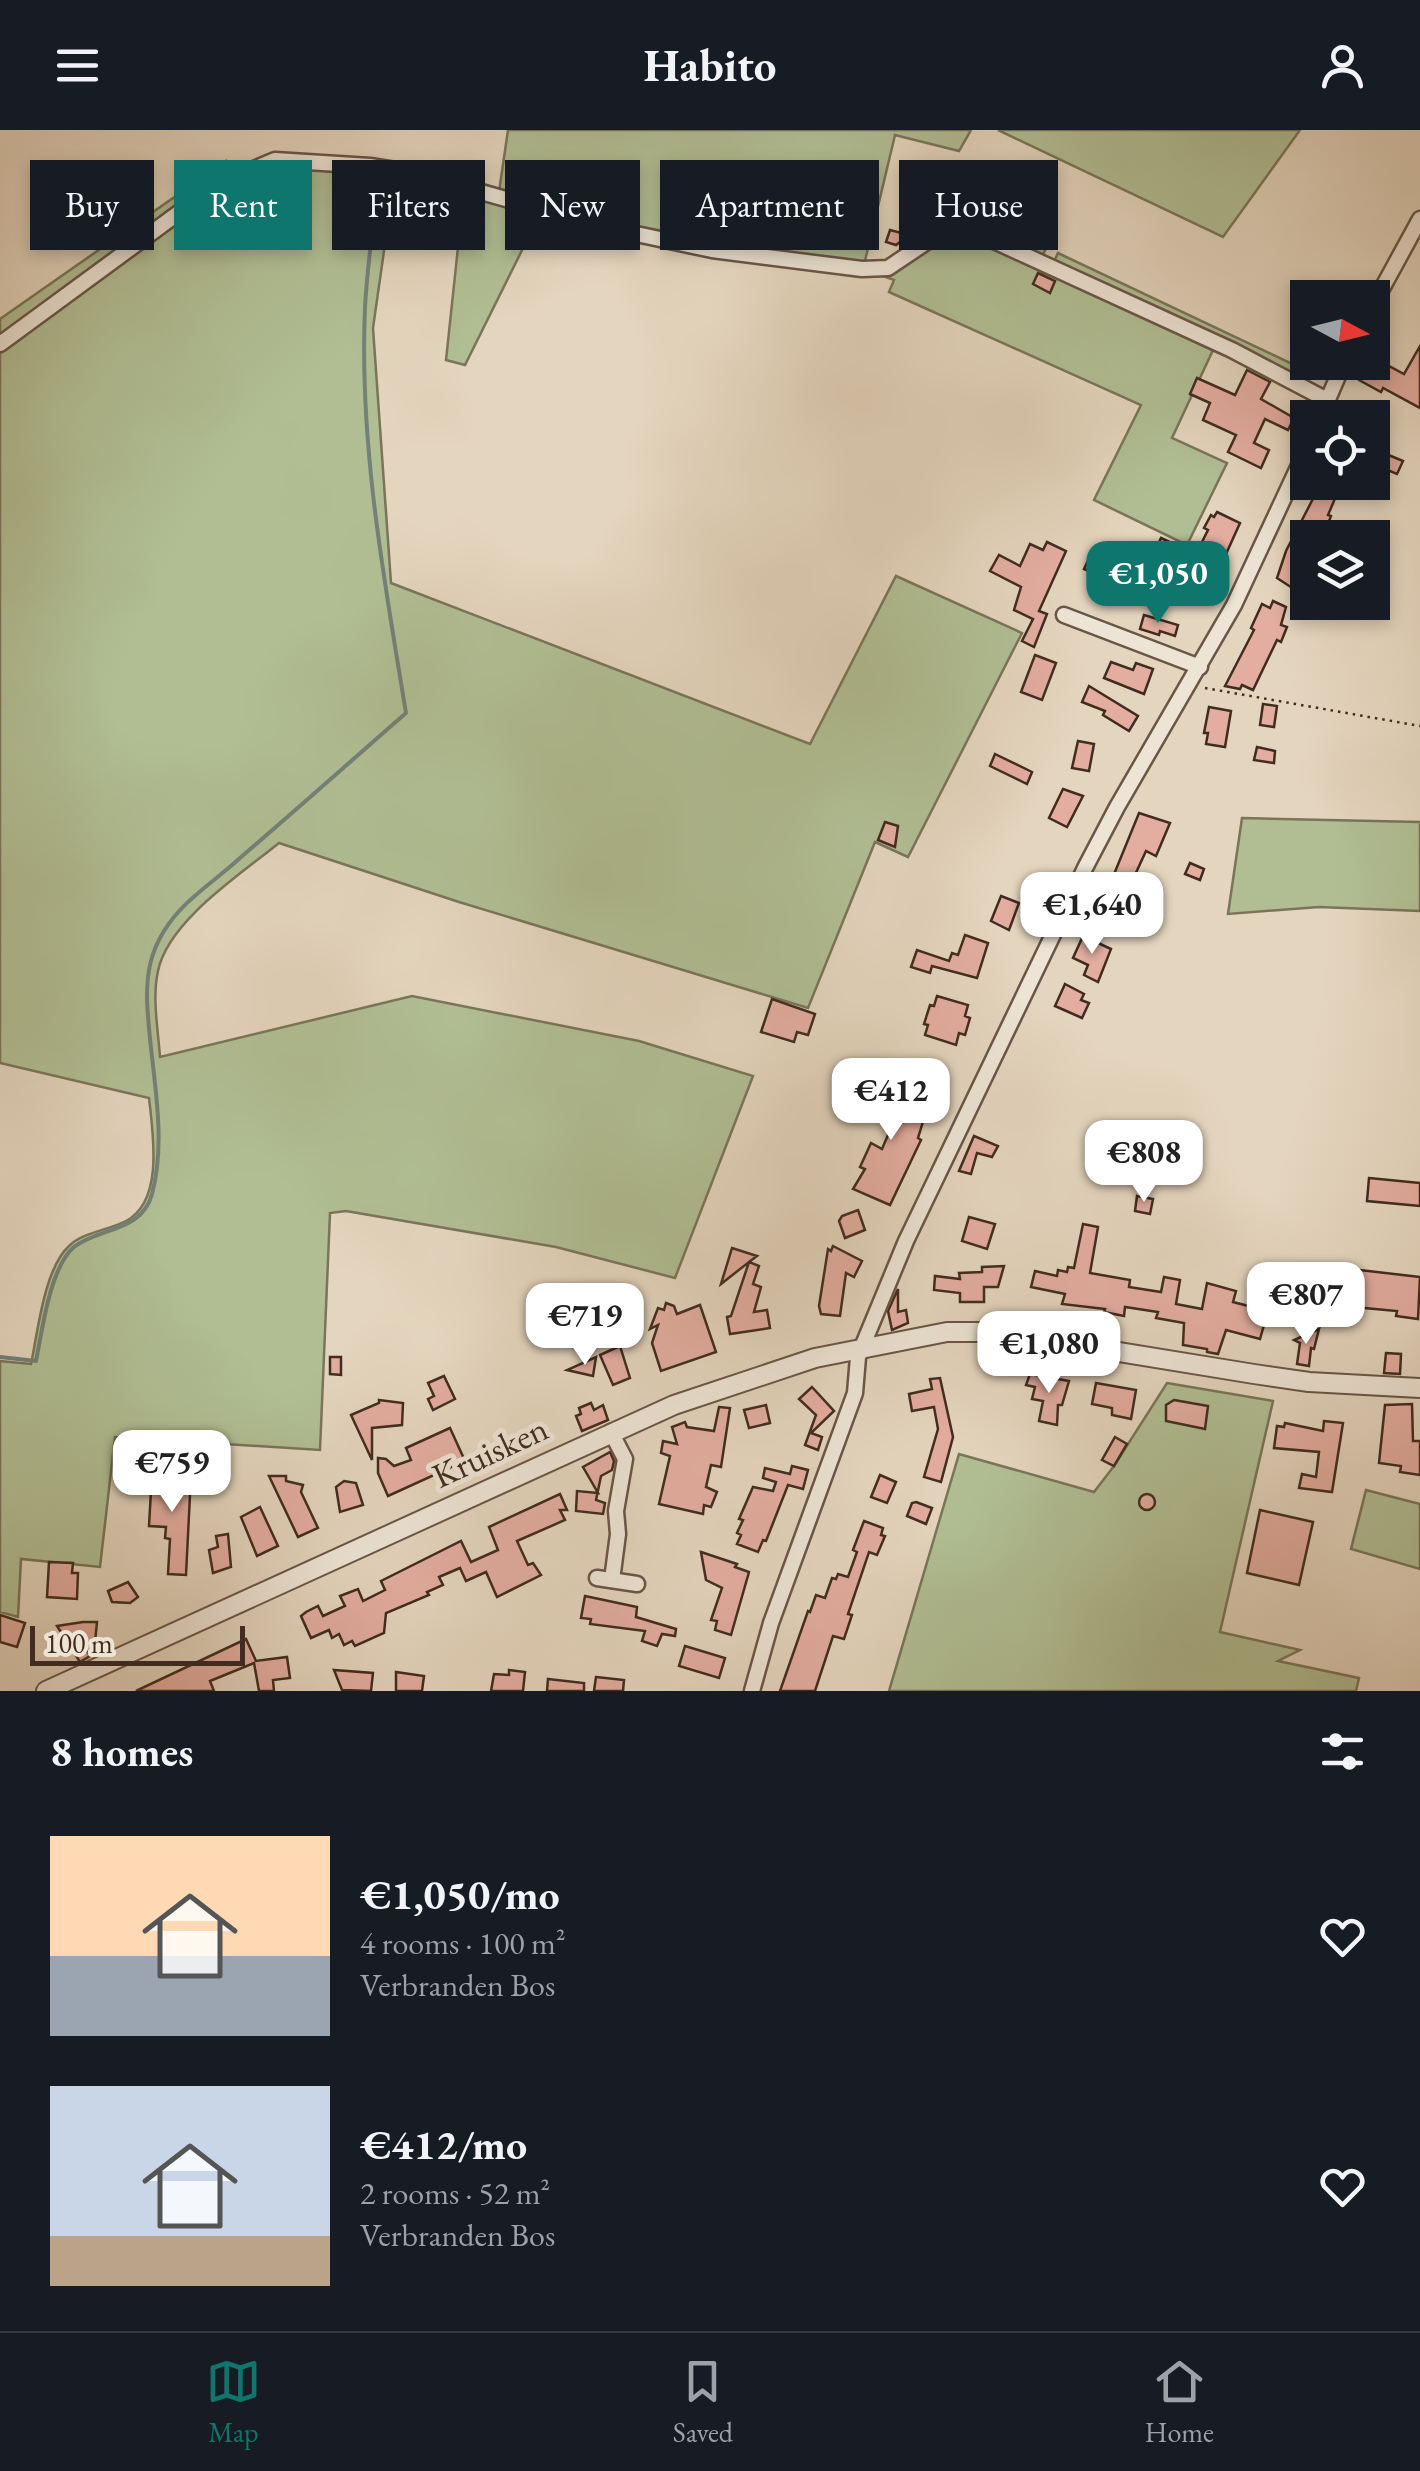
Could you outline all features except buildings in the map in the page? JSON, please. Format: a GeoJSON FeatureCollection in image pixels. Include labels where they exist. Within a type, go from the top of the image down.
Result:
{"type":"FeatureCollection","features":[{"type":"Feature","properties":{"kind":"street"},"geometry":{"type":"LineString","coordinates":[[0,344],[218,184],[276,160],[293,160],[414,173],[608,228],[712,250],[862,270],[888,268],[943,231],[970,230],[1232,350],[1327,400],[1336,380]]}},
{"type":"Feature","properties":{"kind":"street"},"geometry":{"type":"LineString","coordinates":[[1387,280],[1420,219]]}},
{"type":"Feature","properties":{"kind":"street"},"geometry":{"type":"LineString","coordinates":[[752,1691],[771,1623],[855,1393],[861,1349],[906,1241],[1085,868],[1116,807],[1234,605],[1290,485]]}},
{"type":"Feature","properties":{"kind":"street"},"geometry":{"type":"LineString","coordinates":[[1064,615],[1200,667]]}},
{"type":"Feature","properties":{"kind":"street","name":"Kruisken"},"geometry":{"type":"LineString","coordinates":[[46,1691],[611,1432],[736,1382],[815,1358],[946,1332],[996,1332],[1309,1382],[1420,1388]]}},
{"type":"Feature","properties":{"kind":"street"},"geometry":{"type":"LineString","coordinates":[[611,1432],[624,1459],[616,1511],[618,1534],[604,1579],[637,1584]]}},
{"type":"Feature","properties":{"kind":"path"},"geometry":{"type":"LineString","coordinates":[[1190,683],[1420,726]]}},
{"type":"Feature","properties":{"kind":"green space"},"geometry":{"type":"Polygon","coordinates":[[[508,130],[971,130],[959,151],[895,135],[879,202],[879,160],[660,160],[660,234],[640,230],[640,160],[505,160],[505,194],[499,192],[508,130]]]}},
{"type":"Feature","properties":{"kind":"green space"},"geometry":{"type":"Polygon","coordinates":[[[998,130],[1300,130],[1223,237],[998,130]]]}},
{"type":"Feature","properties":{"kind":"green space"},"geometry":{"type":"Polygon","coordinates":[[[312,169],[332,170],[332,250],[384,250],[373,328],[391,583],[810,744],[896,576],[1022,633],[908,857],[875,842],[808,1008],[279,843],[208,900],[176,934],[158,971],[155,1003],[160,1057],[412,996],[639,1041],[753,1076],[675,1278],[556,1247],[346,1211],[330,1213],[320,1450],[115,1437],[100,1567],[21,1559],[18,1617],[0,1612],[0,1361],[31,1364],[43,1301],[60,1256],[75,1241],[126,1221],[138,1211],[151,1183],[154,1147],[149,1098],[0,1063],[0,353],[141,250],[154,250],[154,240],[174,225],[174,250],[312,250],[312,169]]]}},
{"type":"Feature","properties":{"kind":"green space"},"geometry":{"type":"Polygon","coordinates":[[[174,197],[174,207],[154,221],[154,211],[174,197]]]}},
{"type":"Feature","properties":{"kind":"green space"},"geometry":{"type":"Polygon","coordinates":[[[485,198],[505,205],[505,250],[522,250],[465,365],[446,360],[458,250],[485,250],[485,198]]]}},
{"type":"Feature","properties":{"kind":"green space"},"geometry":{"type":"Polygon","coordinates":[[[99,250],[115,250],[0,335],[0,319],[99,250]]]}},
{"type":"Feature","properties":{"kind":"green space"},"geometry":{"type":"Polygon","coordinates":[[[754,250],[868,250],[864,265],[754,250]]]}},
{"type":"Feature","properties":{"kind":"green space"},"geometry":{"type":"Polygon","coordinates":[[[919,250],[1002,250],[1213,350],[1172,438],[1227,463],[1187,545],[1094,500],[1141,405],[889,292],[894,280],[880,275],[919,250]]]}},
{"type":"Feature","properties":{"kind":"green space"},"geometry":{"type":"Polygon","coordinates":[[[1024,250],[1045,250],[1041,258],[1024,250]]]}},
{"type":"Feature","properties":{"kind":"green space"},"geometry":{"type":"Polygon","coordinates":[[[1058,253],[1290,363],[1290,374],[1053,264],[1058,253]]]}},
{"type":"Feature","properties":{"kind":"green space"},"geometry":{"type":"Polygon","coordinates":[[[1242,818],[1420,822],[1420,911],[1319,907],[1228,914],[1242,818]]]}},
{"type":"Feature","properties":{"kind":"green space"},"geometry":{"type":"Polygon","coordinates":[[[1167,1383],[1273,1401],[1220,1632],[1300,1650],[1278,1661],[1359,1678],[1356,1691],[889,1691],[959,1454],[1094,1492],[1167,1383]]]}},
{"type":"Feature","properties":{"kind":"green space"},"geometry":{"type":"Polygon","coordinates":[[[1366,1490],[1420,1504],[1420,1569],[1351,1549],[1366,1490]]]}},
{"type":"Feature","properties":{"kind":"waterway"},"geometry":{"type":"LineString","coordinates":[[0,1357],[36,1361],[48,1300],[66,1256],[84,1241],[139,1216],[152,1194],[159,1145],[147,987],[153,954],[164,931],[190,901],[406,713],[375,511],[366,410],[365,308],[370,250]]}}]}
